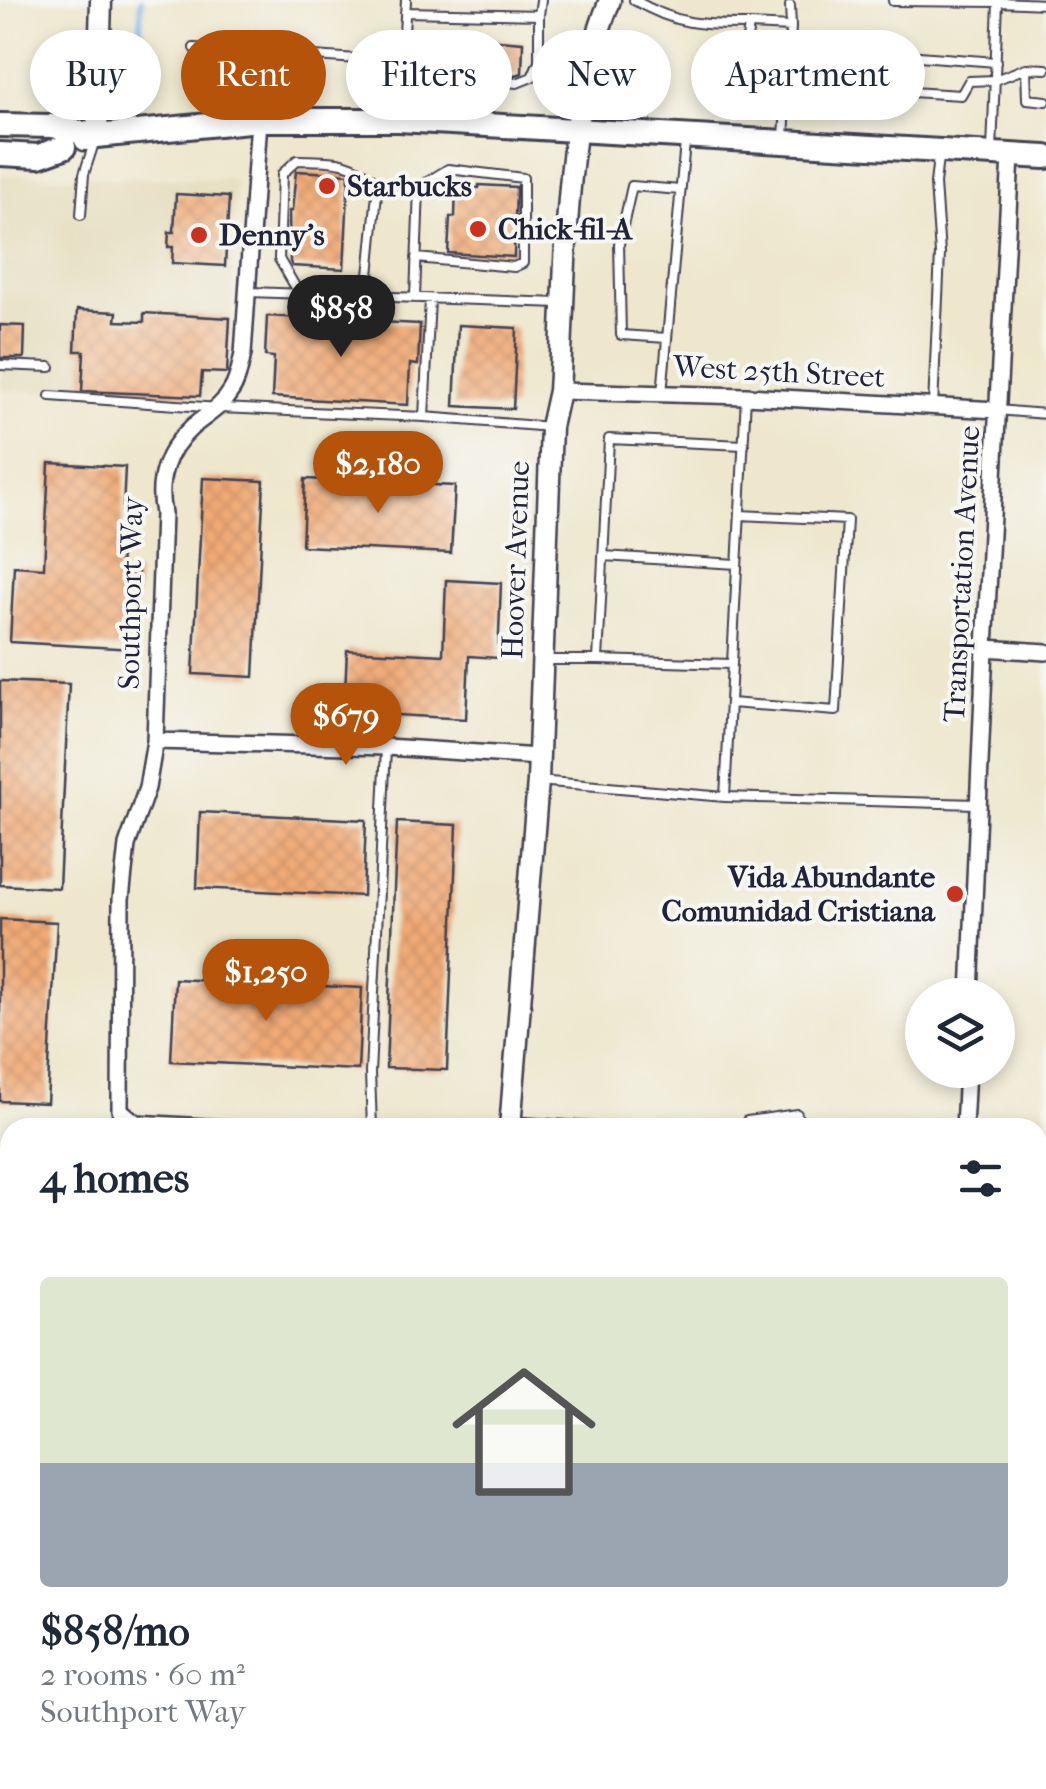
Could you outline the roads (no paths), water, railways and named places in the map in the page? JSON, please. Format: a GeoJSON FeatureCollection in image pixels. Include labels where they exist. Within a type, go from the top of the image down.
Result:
{"type":"FeatureCollection","features":[{"type":"Feature","properties":{"kind":"main road"},"geometry":{"type":"LineString","coordinates":[[0,125],[54,126],[97,136],[259,120]]}},
{"type":"Feature","properties":{"kind":"main road"},"geometry":{"type":"LineString","coordinates":[[399,120],[1046,157]]}},
{"type":"Feature","properties":{"kind":"main road"},"geometry":{"type":"LineString","coordinates":[[0,154],[40,156],[64,147]]}},
{"type":"Feature","properties":{"kind":"street"},"geometry":{"type":"LineString","coordinates":[[64,147],[97,136],[101,0]]}},
{"type":"Feature","properties":{"kind":"street","name":"Hoover Avenue"},"geometry":{"type":"LineString","coordinates":[[510,1118],[538,780],[551,427],[559,391],[575,131],[591,51],[610,0]]}},
{"type":"Feature","properties":{"kind":"street","name":"Southport Way"},"geometry":{"type":"LineString","coordinates":[[130,1118],[120,1110],[118,1092],[121,899],[126,846],[147,788],[155,741],[164,512],[158,492],[167,459],[190,430],[219,408],[234,388],[243,354],[259,120]]}},
{"type":"Feature","properties":{"kind":"street","name":"Transportation Avenue"},"geometry":{"type":"LineString","coordinates":[[971,978],[997,410],[1001,155]]}},
{"type":"Feature","properties":{"kind":"street","name":"West 25th Street"},"geometry":{"type":"LineString","coordinates":[[559,391],[746,396],[997,410]]}},
{"type":"Feature","properties":{"kind":"street"},"geometry":{"type":"LineString","coordinates":[[984,648],[1046,652]]}},
{"type":"Feature","properties":{"kind":"street"},"geometry":{"type":"LineString","coordinates":[[155,741],[386,747],[539,756]]}},
{"type":"Feature","properties":{"kind":"street"},"geometry":{"type":"LineString","coordinates":[[965,1118],[966,1088]]}},
{"type":"Feature","properties":{"kind":"lane"},"geometry":{"type":"LineString","coordinates":[[404,30],[406,0]]}},
{"type":"Feature","properties":{"kind":"lane"},"geometry":{"type":"LineString","coordinates":[[512,83],[532,76],[539,61],[541,0]]}},
{"type":"Feature","properties":{"kind":"lane"},"geometry":{"type":"LineString","coordinates":[[634,0],[666,19],[791,27]]}},
{"type":"Feature","properties":{"kind":"lane"},"geometry":{"type":"LineString","coordinates":[[893,1],[1046,4]]}},
{"type":"Feature","properties":{"kind":"lane"},"geometry":{"type":"LineString","coordinates":[[998,2],[996,80],[1001,155]]}},
{"type":"Feature","properties":{"kind":"lane"},"geometry":{"type":"LineString","coordinates":[[790,6],[791,30]]}},
{"type":"Feature","properties":{"kind":"lane"},"geometry":{"type":"LineString","coordinates":[[405,12],[538,16]]}},
{"type":"Feature","properties":{"kind":"lane"},"geometry":{"type":"LineString","coordinates":[[748,30],[749,25]]}},
{"type":"Feature","properties":{"kind":"lane"},"geometry":{"type":"LineString","coordinates":[[925,56],[996,62]]}},
{"type":"Feature","properties":{"kind":"lane"},"geometry":{"type":"LineString","coordinates":[[1026,68],[1026,99],[1046,101]]}},
{"type":"Feature","properties":{"kind":"lane"},"geometry":{"type":"LineString","coordinates":[[925,93],[961,95],[969,82],[996,80],[1026,68],[1046,70]]}},
{"type":"Feature","properties":{"kind":"lane"},"geometry":{"type":"LineString","coordinates":[[783,142],[785,120]]}},
{"type":"Feature","properties":{"kind":"lane"},"geometry":{"type":"LineString","coordinates":[[81,215],[84,174],[97,136]]}},
{"type":"Feature","properties":{"kind":"lane"},"geometry":{"type":"LineString","coordinates":[[662,394],[685,137]]}},
{"type":"Feature","properties":{"kind":"lane"},"geometry":{"type":"LineString","coordinates":[[934,406],[940,254],[935,184],[938,152]]}},
{"type":"Feature","properties":{"kind":"lane"},"geometry":{"type":"LineString","coordinates":[[299,294],[278,259],[282,174],[297,160],[337,161],[358,166],[378,183],[420,187],[448,169],[524,178],[523,263],[514,266],[416,258]]}},
{"type":"Feature","properties":{"kind":"lane"},"geometry":{"type":"LineString","coordinates":[[367,296],[378,183]]}},
{"type":"Feature","properties":{"kind":"lane"},"geometry":{"type":"LineString","coordinates":[[667,338],[621,335],[619,244],[632,186],[680,190]]}},
{"type":"Feature","properties":{"kind":"lane"},"geometry":{"type":"LineString","coordinates":[[415,298],[420,187]]}},
{"type":"Feature","properties":{"kind":"lane"},"geometry":{"type":"LineString","coordinates":[[248,292],[564,304]]}},
{"type":"Feature","properties":{"kind":"lane"},"geometry":{"type":"LineString","coordinates":[[424,417],[430,298]]}},
{"type":"Feature","properties":{"kind":"lane"},"geometry":{"type":"LineString","coordinates":[[0,364],[50,367]]}},
{"type":"Feature","properties":{"kind":"lane"},"geometry":{"type":"LineString","coordinates":[[50,396],[551,427]]}},
{"type":"Feature","properties":{"kind":"lane"},"geometry":{"type":"LineString","coordinates":[[725,797],[746,396]]}},
{"type":"Feature","properties":{"kind":"lane"},"geometry":{"type":"LineString","coordinates":[[997,410],[1046,414]]}},
{"type":"Feature","properties":{"kind":"lane"},"geometry":{"type":"LineString","coordinates":[[598,660],[609,439],[744,445]]}},
{"type":"Feature","properties":{"kind":"lane"},"geometry":{"type":"LineString","coordinates":[[730,703],[836,711],[847,520],[740,516]]}},
{"type":"Feature","properties":{"kind":"lane"},"geometry":{"type":"LineString","coordinates":[[603,556],[737,564]]}},
{"type":"Feature","properties":{"kind":"lane"},"geometry":{"type":"LineString","coordinates":[[542,660],[732,664]]}},
{"type":"Feature","properties":{"kind":"lane"},"geometry":{"type":"LineString","coordinates":[[372,1118],[370,1074],[386,747]]}},
{"type":"Feature","properties":{"kind":"lane"},"geometry":{"type":"LineString","coordinates":[[538,780],[725,797],[980,804]]}},
{"type":"Feature","properties":{"kind":"lane"},"geometry":{"type":"LineString","coordinates":[[768,1118],[797,1114]]}},
{"type":"Feature","properties":{"kind":"waterway"},"geometry":{"type":"LineString","coordinates":[[141,0],[141,30]]}},
{"type":"Feature","properties":{"kind":"place","name":"Starbucks"},"geometry":{"type":"Point","coordinates":[327,186]}},
{"type":"Feature","properties":{"kind":"place","name":"Chick-fil-A"},"geometry":{"type":"Point","coordinates":[478,229]}},
{"type":"Feature","properties":{"kind":"place","name":"Denny's"},"geometry":{"type":"Point","coordinates":[199,235]}},
{"type":"Feature","properties":{"kind":"place","name":"Vida Abundante Comunidad Cristiana"},"geometry":{"type":"Point","coordinates":[955,894]}}]}
